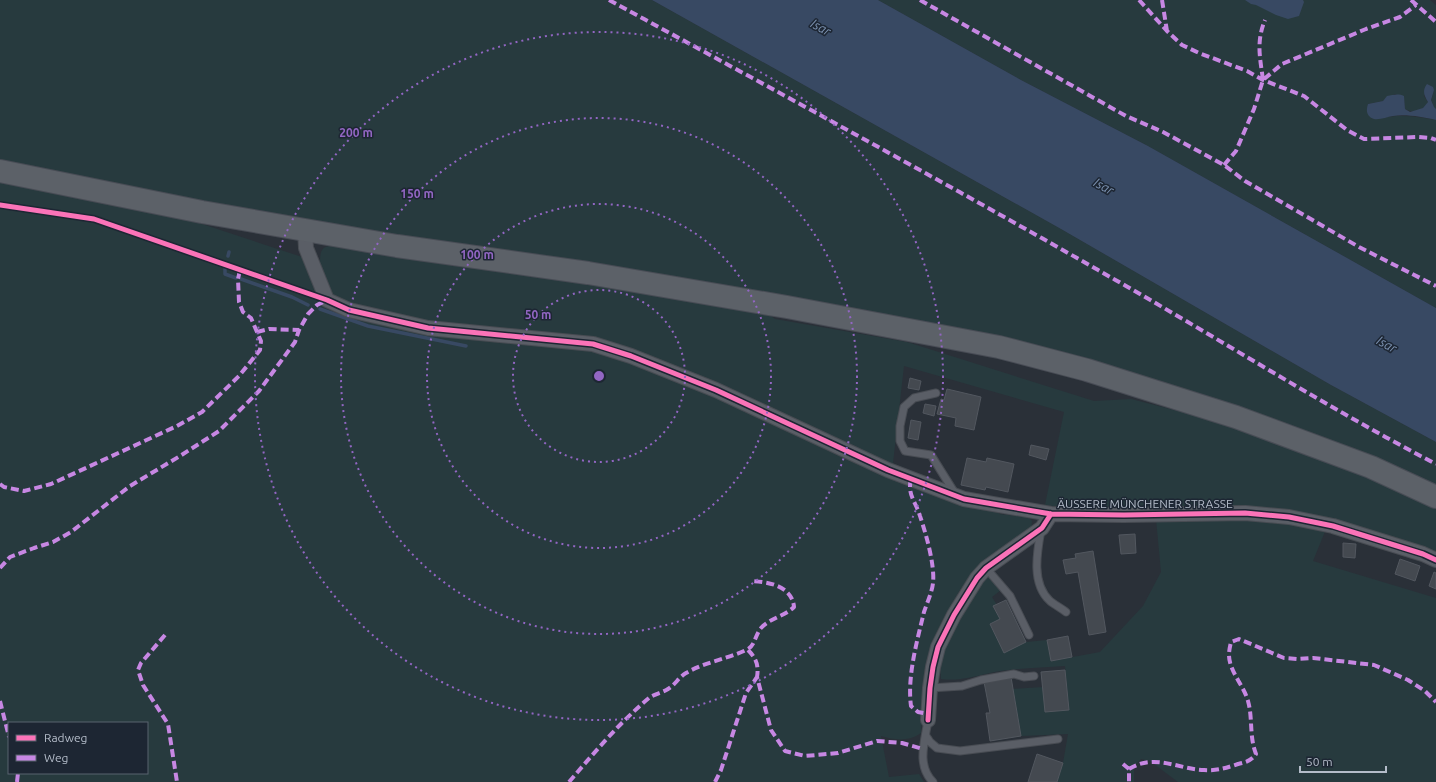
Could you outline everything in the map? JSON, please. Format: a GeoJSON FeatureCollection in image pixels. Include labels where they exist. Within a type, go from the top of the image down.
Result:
{"type":"FeatureCollection","features":[{"type":"Feature","properties":{"kind":"main road"},"geometry":{"type":"LineString","coordinates":[[0,170],[202,212],[405,247],[588,273],[802,310],[999,347],[1087,370],[1236,417],[1371,467],[1436,497]]}},
{"type":"Feature","properties":{"kind":"street"},"geometry":{"type":"LineString","coordinates":[[305,230],[306,248],[327,300],[349,310],[428,328],[593,344],[631,356],[716,390],[881,467],[957,497],[1051,514]]}},
{"type":"Feature","properties":{"kind":"street","name":"ÄUSSERE MÜNCHENER STRASSE"},"geometry":{"type":"LineString","coordinates":[[928,720],[930,688],[938,648],[945,632],[977,578],[986,568],[1042,528],[1051,514],[1124,515],[1245,513],[1289,517],[1332,526],[1423,554],[1436,560]]}},
{"type":"Feature","properties":{"kind":"lane"},"geometry":{"type":"LineString","coordinates":[[936,393],[914,398],[904,407],[900,426],[900,441],[905,451],[931,455],[957,497]]}},
{"type":"Feature","properties":{"kind":"lane"},"geometry":{"type":"LineString","coordinates":[[1042,528],[1038,546],[1037,571],[1039,585],[1050,601],[1066,612]]}},
{"type":"Feature","properties":{"kind":"lane"},"geometry":{"type":"LineString","coordinates":[[986,568],[1010,596],[1029,635]]}},
{"type":"Feature","properties":{"kind":"lane"},"geometry":{"type":"LineString","coordinates":[[930,688],[962,686],[982,680],[1014,674],[1024,677],[1034,676]]}},
{"type":"Feature","properties":{"kind":"lane","name":"ÄUSSERE MÜNCHENER STRASSE"},"geometry":{"type":"LineString","coordinates":[[928,720],[923,749],[923,762],[927,776],[933,782]]}},
{"type":"Feature","properties":{"kind":"lane"},"geometry":{"type":"LineString","coordinates":[[926,736],[937,748],[960,751],[1058,739]]}},
{"type":"Feature","properties":{"kind":"green space"},"geometry":{"type":"Polygon","coordinates":[[[0,0],[652,0],[1061,229],[1331,385],[1436,442],[1436,488],[1090,363],[399,239],[0,165],[0,0]]]}},
{"type":"Feature","properties":{"kind":"green space"},"geometry":{"type":"Polygon","coordinates":[[[878,0],[1430,0],[1436,5],[1436,109],[1431,100],[1434,90],[1429,85],[1424,96],[1428,102],[1424,108],[1418,111],[1408,111],[1405,109],[1404,99],[1395,94],[1383,101],[1368,104],[1383,118],[1403,116],[1436,120],[1436,308],[1148,146],[1021,80],[878,0]]]}},
{"type":"Feature","properties":{"kind":"green space"},"geometry":{"type":"Polygon","coordinates":[[[0,180],[106,198],[199,223],[302,257],[320,266],[320,256],[322,250],[328,246],[338,245],[764,311],[775,319],[907,342],[1094,401],[1131,399],[1233,425],[1316,456],[1436,505],[1436,564],[1326,529],[1313,561],[1436,598],[1436,782],[1178,782],[1150,761],[1141,759],[1134,766],[1134,782],[1057,782],[1063,763],[1068,734],[1021,736],[1012,689],[1043,687],[1069,709],[1065,666],[1008,670],[960,679],[941,679],[940,666],[942,652],[976,588],[988,575],[1001,590],[992,597],[997,605],[993,607],[1000,619],[990,624],[1004,652],[1026,642],[1047,640],[1051,661],[1100,652],[1143,606],[1161,572],[1156,519],[1045,505],[1064,412],[904,366],[893,463],[969,494],[1002,502],[999,514],[1028,517],[1032,521],[1031,530],[972,573],[960,590],[941,624],[929,652],[925,675],[921,733],[912,738],[906,739],[881,736],[889,777],[919,774],[924,782],[0,782],[0,180]]]}},
{"type":"Feature","properties":{"kind":"water","name":"Isar"},"geometry":{"type":"Polygon","coordinates":[[[652,0],[878,0],[1021,80],[1148,146],[1436,308],[1436,442],[1331,385],[1061,229],[652,0]]]}},
{"type":"Feature","properties":{"kind":"water"},"geometry":{"type":"Polygon","coordinates":[[[1245,0],[1303,0],[1304,2],[1299,16],[1288,19],[1251,4],[1245,0]]]}},
{"type":"Feature","properties":{"kind":"water"},"geometry":{"type":"Polygon","coordinates":[[[1427,84],[1433,87],[1434,90],[1431,100],[1436,109],[1436,120],[1403,115],[1374,119],[1368,115],[1368,104],[1383,101],[1387,96],[1396,94],[1404,96],[1405,109],[1410,112],[1423,108],[1428,102],[1424,93],[1424,89],[1427,84]]]}},
{"type":"Feature","properties":{"kind":"building"},"geometry":{"type":"Polygon","coordinates":[[[910,378],[921,381],[919,390],[908,388],[910,378]]]}},
{"type":"Feature","properties":{"kind":"building"},"geometry":{"type":"Polygon","coordinates":[[[947,389],[981,397],[974,430],[955,426],[956,418],[937,414],[941,399],[944,400],[947,389]]]}},
{"type":"Feature","properties":{"kind":"building"},"geometry":{"type":"Polygon","coordinates":[[[925,404],[936,406],[934,416],[923,413],[925,404]]]}},
{"type":"Feature","properties":{"kind":"building"},"geometry":{"type":"Polygon","coordinates":[[[911,420],[921,422],[918,440],[908,438],[911,420]]]}},
{"type":"Feature","properties":{"kind":"building"},"geometry":{"type":"Polygon","coordinates":[[[1031,445],[1049,449],[1046,460],[1029,455],[1031,445]]]}},
{"type":"Feature","properties":{"kind":"building"},"geometry":{"type":"Polygon","coordinates":[[[967,458],[986,462],[987,458],[1014,464],[1008,492],[986,487],[985,490],[961,485],[967,458]]]}},
{"type":"Feature","properties":{"kind":"building"},"geometry":{"type":"Polygon","coordinates":[[[1135,534],[1136,553],[1121,554],[1119,535],[1135,534]]]}},
{"type":"Feature","properties":{"kind":"building"},"geometry":{"type":"Polygon","coordinates":[[[1343,543],[1356,544],[1355,558],[1343,557],[1343,543]]]}},
{"type":"Feature","properties":{"kind":"building"},"geometry":{"type":"Polygon","coordinates":[[[1093,551],[1106,632],[1089,635],[1078,572],[1066,574],[1063,560],[1076,558],[1075,554],[1093,551]]]}},
{"type":"Feature","properties":{"kind":"building"},"geometry":{"type":"Polygon","coordinates":[[[1400,559],[1420,566],[1415,581],[1395,574],[1400,559]]]}},
{"type":"Feature","properties":{"kind":"building"},"geometry":{"type":"Polygon","coordinates":[[[1434,572],[1436,573],[1436,589],[1429,586],[1434,572]]]}},
{"type":"Feature","properties":{"kind":"building"},"geometry":{"type":"Polygon","coordinates":[[[1006,600],[1026,642],[1004,653],[990,624],[1000,619],[993,606],[1006,600]]]}},
{"type":"Feature","properties":{"kind":"building"},"geometry":{"type":"Polygon","coordinates":[[[1068,636],[1072,657],[1051,661],[1047,640],[1068,636]]]}},
{"type":"Feature","properties":{"kind":"building"},"geometry":{"type":"Polygon","coordinates":[[[1065,670],[1069,710],[1045,712],[1041,672],[1065,670]]]}},
{"type":"Feature","properties":{"kind":"building"},"geometry":{"type":"Polygon","coordinates":[[[1011,677],[1021,736],[990,741],[986,713],[990,713],[984,682],[1011,677]]]}},
{"type":"Feature","properties":{"kind":"building"},"geometry":{"type":"Polygon","coordinates":[[[1037,754],[1063,763],[1057,782],[1028,782],[1037,754]]]}},
{"type":"Feature","properties":{"kind":"waterway"},"geometry":{"type":"LineString","coordinates":[[228,256],[229,252]]}},
{"type":"Feature","properties":{"kind":"waterway"},"geometry":{"type":"LineString","coordinates":[[225,269],[225,274],[236,278]]}},
{"type":"Feature","properties":{"kind":"waterway"},"geometry":{"type":"LineString","coordinates":[[241,279],[292,297],[308,305]]}},
{"type":"Feature","properties":{"kind":"waterway"},"geometry":{"type":"LineString","coordinates":[[320,309],[368,326],[466,346]]}},
{"type":"Feature","properties":{"kind":"marked path"},"geometry":{"type":"LineString","coordinates":[[609,0],[997,213],[1126,286],[1357,421],[1436,464]]}},
{"type":"Feature","properties":{"kind":"marked path"},"geometry":{"type":"LineString","coordinates":[[920,0],[1126,116],[1163,132],[1224,165],[1245,181],[1359,247],[1436,286]]}},
{"type":"Feature","properties":{"kind":"marked path"},"geometry":{"type":"LineString","coordinates":[[1139,0],[1182,45],[1304,96],[1347,130],[1364,139],[1418,137],[1436,140]]}},
{"type":"Feature","properties":{"kind":"marked path"},"geometry":{"type":"LineString","coordinates":[[1162,0],[1167,31]]}},
{"type":"Feature","properties":{"kind":"marked path"},"geometry":{"type":"LineString","coordinates":[[1411,0],[1436,22]]}},
{"type":"Feature","properties":{"kind":"marked path"},"geometry":{"type":"LineString","coordinates":[[1224,165],[1236,151],[1254,109],[1263,80],[1282,64],[1366,29],[1400,17],[1416,5]]}},
{"type":"Feature","properties":{"kind":"marked path"},"geometry":{"type":"LineString","coordinates":[[1263,80],[1260,57],[1260,35],[1265,20]]}},
{"type":"Feature","properties":{"kind":"marked path"},"geometry":{"type":"LineString","coordinates":[[0,484],[4,487],[24,491],[51,484],[177,426],[202,412],[239,376],[260,350],[261,341],[251,318],[243,312],[239,302],[238,279],[240,270]]}},
{"type":"Feature","properties":{"kind":"marked path"},"geometry":{"type":"LineString","coordinates":[[0,568],[10,557],[53,542],[71,532],[130,486],[219,431],[259,391],[295,342],[299,330],[308,314],[317,305],[327,300]]}},
{"type":"Feature","properties":{"kind":"marked path"},"geometry":{"type":"LineString","coordinates":[[257,332],[269,329],[299,330]]}},
{"type":"Feature","properties":{"kind":"marked path"},"geometry":{"type":"LineString","coordinates":[[911,479],[910,490],[927,540],[933,567],[933,583],[924,612],[913,659],[910,695],[911,706],[918,712],[929,714]]}},
{"type":"Feature","properties":{"kind":"marked path"},"geometry":{"type":"LineString","coordinates":[[569,782],[597,749],[649,698],[668,689],[693,669],[749,648],[753,644],[761,628],[794,607],[789,594],[779,586],[752,581]]}},
{"type":"Feature","properties":{"kind":"marked path"},"geometry":{"type":"LineString","coordinates":[[165,635],[141,663],[138,670],[143,685],[168,724],[177,782]]}},
{"type":"Feature","properties":{"kind":"marked path"},"geometry":{"type":"LineString","coordinates":[[1129,769],[1139,764],[1157,762],[1194,769],[1213,770],[1246,762],[1256,754],[1252,741],[1248,701],[1231,667],[1230,661],[1229,653],[1231,642],[1239,639],[1284,658],[1313,658],[1374,665],[1408,680],[1425,691],[1436,702]]}},
{"type":"Feature","properties":{"kind":"marked path"},"geometry":{"type":"LineString","coordinates":[[748,650],[756,662],[758,669],[757,677],[771,730],[785,751],[805,756],[838,753],[877,741],[902,743],[923,749]]}},
{"type":"Feature","properties":{"kind":"marked path"},"geometry":{"type":"LineString","coordinates":[[715,782],[721,770],[746,693],[757,677]]}},
{"type":"Feature","properties":{"kind":"marked path"},"geometry":{"type":"LineString","coordinates":[[0,701],[8,733]]}},
{"type":"Feature","properties":{"kind":"marked path"},"geometry":{"type":"LineString","coordinates":[[1123,764],[1129,769],[1129,782]]}},
{"type":"Feature","properties":{"kind":"marked path"},"geometry":{"type":"LineString","coordinates":[[17,782],[18,774]]}},
{"type":"Feature","properties":{"kind":"cycle path"},"geometry":{"type":"LineString","coordinates":[[0,205],[94,219],[327,300],[349,310],[428,328],[593,344],[631,356],[716,390],[888,470],[964,499],[1051,514],[1124,515],[1245,513],[1289,517],[1333,526],[1423,554],[1436,560]]}},
{"type":"Feature","properties":{"kind":"cycle path"},"geometry":{"type":"LineString","coordinates":[[928,720],[933,667],[938,647],[954,615],[977,578],[986,568],[1042,528],[1051,514]]}}]}
